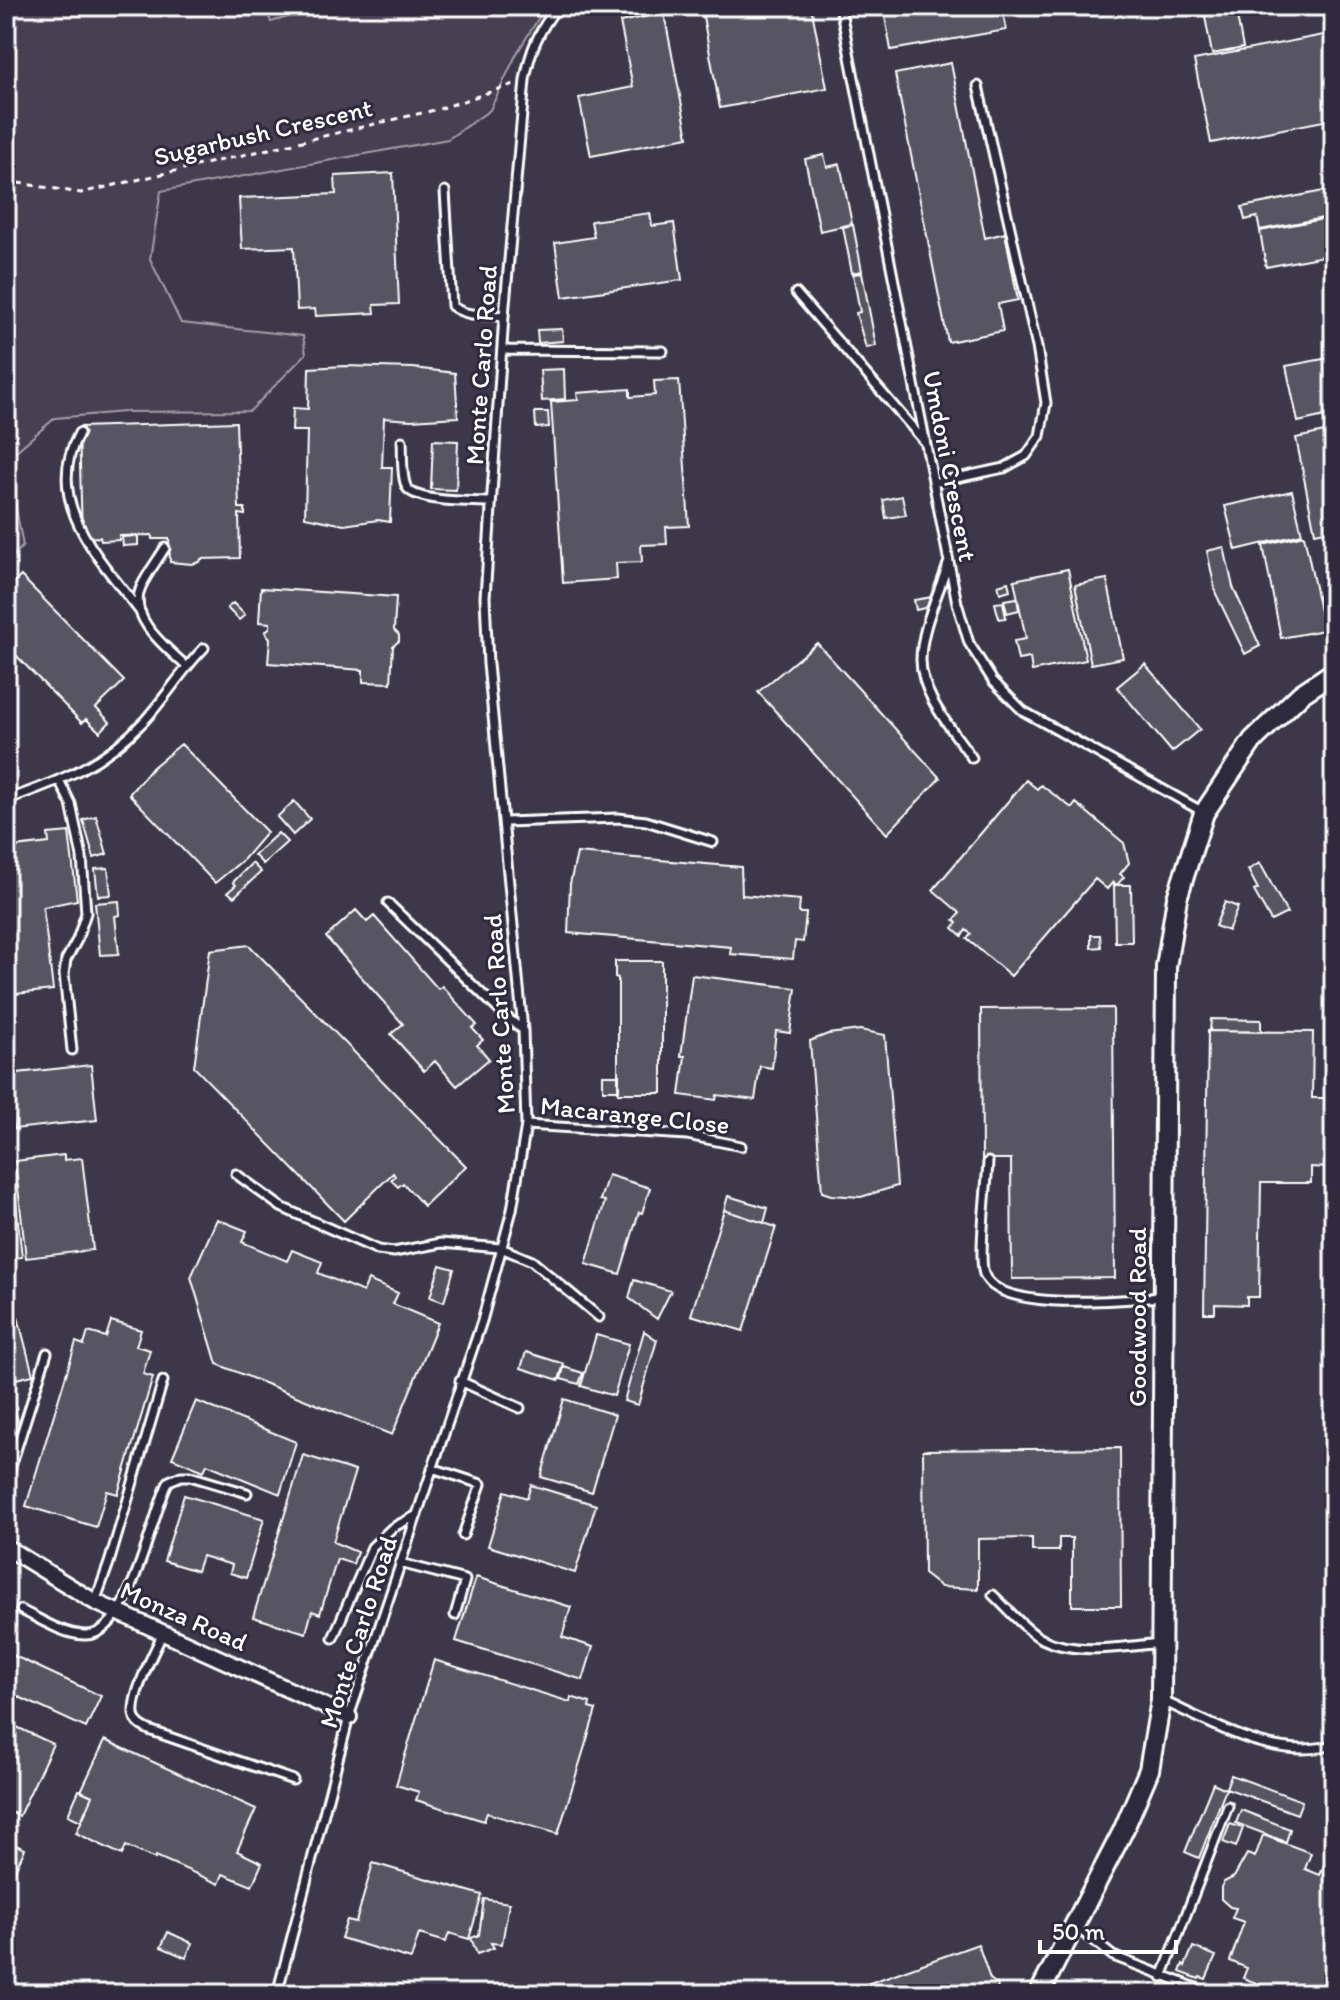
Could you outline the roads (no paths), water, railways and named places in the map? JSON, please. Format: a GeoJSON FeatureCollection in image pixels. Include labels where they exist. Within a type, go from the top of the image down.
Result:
{"type":"FeatureCollection","features":[{"type":"Feature","properties":{"kind":"street","name":"Goodwood Road"},"geometry":{"type":"LineString","coordinates":[[1039,1994],[1123,1831],[1149,1770],[1161,1700],[1166,967],[1177,898],[1204,813],[1253,740],[1301,694],[1334,672]]}},
{"type":"Feature","properties":{"kind":"street","name":"Monza Road"},"geometry":{"type":"LineString","coordinates":[[6,1547],[95,1602],[349,1717]]}},
{"type":"Feature","properties":{"kind":"lane","name":"Monte Carlo Road"},"geometry":{"type":"LineString","coordinates":[[277,1994],[349,1717],[482,1321],[512,1210],[526,1125],[523,1030],[488,664],[485,597],[504,316],[525,80],[532,47],[543,25],[558,6]]}},
{"type":"Feature","properties":{"kind":"lane","name":"Umdoni Crescent"},"geometry":{"type":"LineString","coordinates":[[840,6],[933,483],[969,643],[993,681],[1023,711],[1204,813]]}},
{"type":"Feature","properties":{"kind":"lane"},"geometry":{"type":"LineString","coordinates":[[933,483],[1004,468],[1026,456],[1040,436],[1046,403],[1037,347],[978,86]]}},
{"type":"Feature","properties":{"kind":"lane"},"geometry":{"type":"LineString","coordinates":[[445,191],[452,306],[458,311],[504,316]]}},
{"type":"Feature","properties":{"kind":"lane"},"geometry":{"type":"LineString","coordinates":[[796,293],[925,443]]}},
{"type":"Feature","properties":{"kind":"lane"},"geometry":{"type":"LineString","coordinates":[[503,350],[663,351]]}},
{"type":"Feature","properties":{"kind":"lane"},"geometry":{"type":"LineString","coordinates":[[79,433],[69,453],[68,488],[75,521],[96,556],[141,613],[152,634],[186,666]]}},
{"type":"Feature","properties":{"kind":"lane"},"geometry":{"type":"LineString","coordinates":[[402,441],[405,485],[412,493],[437,499],[491,502]]}},
{"type":"Feature","properties":{"kind":"lane"},"geometry":{"type":"LineString","coordinates":[[141,613],[139,590],[165,548]]}},
{"type":"Feature","properties":{"kind":"lane"},"geometry":{"type":"LineString","coordinates":[[949,562],[921,659],[923,674],[938,710],[972,758]]}},
{"type":"Feature","properties":{"kind":"lane"},"geometry":{"type":"LineString","coordinates":[[6,800],[60,782],[107,754],[145,720],[186,666],[204,648]]}},
{"type":"Feature","properties":{"kind":"lane"},"geometry":{"type":"LineString","coordinates":[[60,782],[71,804],[82,857],[86,913],[66,960],[64,974],[72,1050]]}},
{"type":"Feature","properties":{"kind":"lane"},"geometry":{"type":"LineString","coordinates":[[505,822],[618,818],[646,821],[713,842]]}},
{"type":"Feature","properties":{"kind":"lane"},"geometry":{"type":"LineString","coordinates":[[388,903],[523,1030]]}},
{"type":"Feature","properties":{"kind":"lane","name":"Macarange Close"},"geometry":{"type":"LineString","coordinates":[[526,1125],[687,1135],[741,1146]]}},
{"type":"Feature","properties":{"kind":"lane"},"geometry":{"type":"LineString","coordinates":[[988,1162],[982,1265],[989,1283],[1011,1295],[1046,1300],[1162,1297]]}},
{"type":"Feature","properties":{"kind":"lane"},"geometry":{"type":"LineString","coordinates":[[236,1174],[281,1207],[378,1250],[394,1252],[441,1243],[501,1248],[532,1261],[599,1317]]}},
{"type":"Feature","properties":{"kind":"lane"},"geometry":{"type":"LineString","coordinates":[[6,1482],[47,1353]]}},
{"type":"Feature","properties":{"kind":"lane"},"geometry":{"type":"LineString","coordinates":[[95,1602],[163,1381]]}},
{"type":"Feature","properties":{"kind":"lane"},"geometry":{"type":"LineString","coordinates":[[460,1381],[520,1408]]}},
{"type":"Feature","properties":{"kind":"lane"},"geometry":{"type":"LineString","coordinates":[[432,1468],[481,1484],[463,1535]]}},
{"type":"Feature","properties":{"kind":"lane"},"geometry":{"type":"LineString","coordinates":[[21,1610],[68,1632],[82,1635],[99,1633],[109,1625],[135,1577],[169,1481],[190,1476],[247,1493]]}},
{"type":"Feature","properties":{"kind":"lane"},"geometry":{"type":"LineString","coordinates":[[333,1638],[372,1547],[392,1528],[417,1515]]}},
{"type":"Feature","properties":{"kind":"lane"},"geometry":{"type":"LineString","coordinates":[[400,1563],[465,1580],[455,1615]]}},
{"type":"Feature","properties":{"kind":"lane"},"geometry":{"type":"LineString","coordinates":[[993,1595],[1037,1636],[1054,1644],[1104,1648],[1162,1643]]}},
{"type":"Feature","properties":{"kind":"lane"},"geometry":{"type":"LineString","coordinates":[[163,1633],[135,1698],[137,1723],[149,1730],[293,1780]]}},
{"type":"Feature","properties":{"kind":"lane"},"geometry":{"type":"LineString","coordinates":[[1161,1700],[1242,1736],[1277,1747],[1304,1749],[1334,1745]]}},
{"type":"Feature","properties":{"kind":"lane"},"geometry":{"type":"LineString","coordinates":[[1162,1977],[1228,1806]]}},
{"type":"Feature","properties":{"kind":"lane"},"geometry":{"type":"LineString","coordinates":[[1073,1925],[1113,1956],[1212,1994]]}}]}
